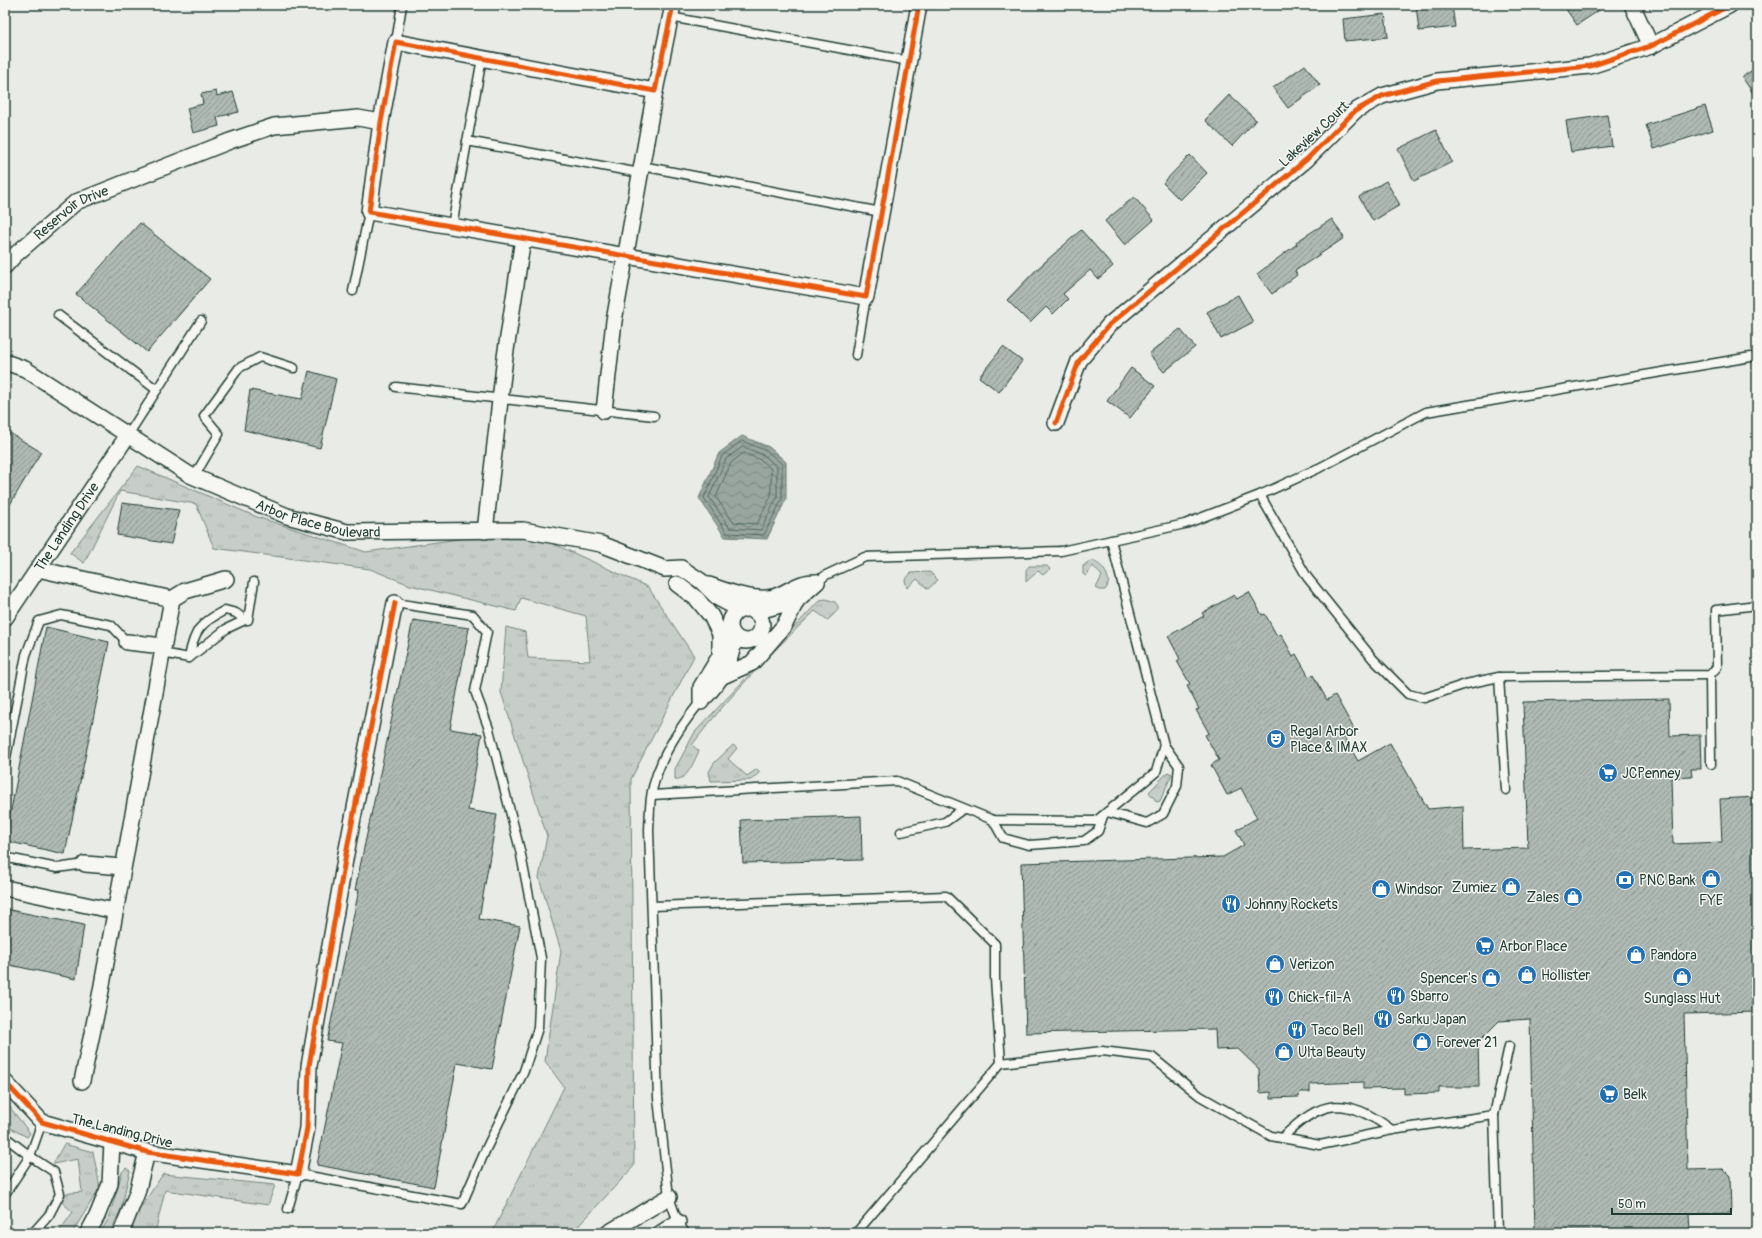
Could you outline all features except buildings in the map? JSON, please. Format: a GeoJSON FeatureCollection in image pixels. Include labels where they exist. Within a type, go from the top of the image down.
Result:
{"type":"FeatureCollection","features":[{"type":"Feature","properties":{"kind":"street"},"geometry":{"type":"LineString","coordinates":[[655,91],[396,42],[381,122],[369,212],[866,297],[919,5]]}},
{"type":"Feature","properties":{"kind":"street"},"geometry":{"type":"LineString","coordinates":[[1632,5],[1651,46]]}},
{"type":"Feature","properties":{"kind":"street","name":"Lakeview Court"},"geometry":{"type":"LineString","coordinates":[[1056,423],[1080,361],[1109,325],[1307,159],[1355,111],[1382,96],[1436,81],[1590,66],[1651,46],[1730,5]]}},
{"type":"Feature","properties":{"kind":"street"},"geometry":{"type":"LineString","coordinates":[[604,411],[614,321],[655,91],[672,11]]}},
{"type":"Feature","properties":{"kind":"street","name":"Reservoir Drive"},"geometry":{"type":"LineString","coordinates":[[5,266],[15,255],[76,202],[230,141],[274,126],[358,118],[381,122]]}},
{"type":"Feature","properties":{"kind":"street"},"geometry":{"type":"LineString","coordinates":[[485,530],[523,238]]}},
{"type":"Feature","properties":{"kind":"street","name":"Arbor Place Boulevard"},"geometry":{"type":"LineString","coordinates":[[5,362],[25,369],[194,477],[287,516],[348,532],[523,530],[601,544],[665,568],[681,568],[701,581],[718,598],[748,611]]}},
{"type":"Feature","properties":{"kind":"street","name":"The Landing Drive"},"geometry":{"type":"LineString","coordinates":[[5,618],[128,435]]}},
{"type":"Feature","properties":{"kind":"street"},"geometry":{"type":"LineString","coordinates":[[665,568],[677,584],[697,599],[711,616],[720,634],[720,656],[701,687],[704,698]]}},
{"type":"Feature","properties":{"kind":"street"},"geometry":{"type":"LineString","coordinates":[[38,569],[172,598],[184,591],[226,579]]}},
{"type":"Feature","properties":{"kind":"street"},"geometry":{"type":"LineString","coordinates":[[701,581],[749,598],[778,596],[803,582],[817,582]]}},
{"type":"Feature","properties":{"kind":"street"},"geometry":{"type":"LineString","coordinates":[[723,676],[738,671],[752,663],[784,626],[797,600],[817,582]]}},
{"type":"Feature","properties":{"kind":"street"},"geometry":{"type":"LineString","coordinates":[[677,584],[696,591],[730,622]]}},
{"type":"Feature","properties":{"kind":"street"},"geometry":{"type":"LineString","coordinates":[[82,1081],[100,996],[172,598]]}},
{"type":"Feature","properties":{"kind":"street"},"geometry":{"type":"LineString","coordinates":[[748,611],[761,619],[762,628],[758,636],[750,641],[742,641],[735,637],[730,630],[730,622],[733,614],[797,600]]}},
{"type":"Feature","properties":{"kind":"street"},"geometry":{"type":"LineString","coordinates":[[298,1174],[307,1128],[309,1066],[346,854],[395,603]]}},
{"type":"Feature","properties":{"kind":"street"},"geometry":{"type":"LineString","coordinates":[[762,628],[784,626]]}},
{"type":"Feature","properties":{"kind":"street"},"geometry":{"type":"LineString","coordinates":[[704,698],[723,676],[730,659],[735,637]]}},
{"type":"Feature","properties":{"kind":"street"},"geometry":{"type":"LineString","coordinates":[[750,641],[752,663]]}},
{"type":"Feature","properties":{"kind":"street"},"geometry":{"type":"LineString","coordinates":[[127,642],[162,649]]}},
{"type":"Feature","properties":{"kind":"street"},"geometry":{"type":"LineString","coordinates":[[85,864],[123,867]]}},
{"type":"Feature","properties":{"kind":"street"},"geometry":{"type":"LineString","coordinates":[[5,888],[115,911]]}},
{"type":"Feature","properties":{"kind":"street"},"geometry":{"type":"LineString","coordinates":[[5,1082],[42,1122]]}},
{"type":"Feature","properties":{"kind":"street","name":"The Landing Drive"},"geometry":{"type":"LineString","coordinates":[[42,1122],[147,1152],[298,1174]]}},
{"type":"Feature","properties":{"kind":"street"},"geometry":{"type":"LineString","coordinates":[[88,1233],[97,1216],[110,1184],[112,1142]]}},
{"type":"Feature","properties":{"kind":"street"},"geometry":{"type":"LineString","coordinates":[[121,1233],[137,1193],[147,1152]]}},
{"type":"Feature","properties":{"kind":"street"},"geometry":{"type":"LineString","coordinates":[[608,1233],[669,1197]]}},
{"type":"Feature","properties":{"kind":"street"},"geometry":{"type":"LineString","coordinates":[[661,1233],[682,1228]]}},
{"type":"Feature","properties":{"kind":"lane"},"geometry":{"type":"LineString","coordinates":[[396,42],[402,5]]}},
{"type":"Feature","properties":{"kind":"lane"},"geometry":{"type":"LineString","coordinates":[[672,11],[909,61]]}},
{"type":"Feature","properties":{"kind":"lane"},"geometry":{"type":"LineString","coordinates":[[452,226],[482,58]]}},
{"type":"Feature","properties":{"kind":"lane"},"geometry":{"type":"LineString","coordinates":[[467,141],[881,212]]}},
{"type":"Feature","properties":{"kind":"lane"},"geometry":{"type":"LineString","coordinates":[[354,291],[369,212]]}},
{"type":"Feature","properties":{"kind":"lane"},"geometry":{"type":"LineString","coordinates":[[856,355],[866,297]]}},
{"type":"Feature","properties":{"kind":"lane"},"geometry":{"type":"LineString","coordinates":[[58,315],[157,390]]}},
{"type":"Feature","properties":{"kind":"lane"},"geometry":{"type":"LineString","coordinates":[[128,435],[201,321]]}},
{"type":"Feature","properties":{"kind":"lane"},"geometry":{"type":"LineString","coordinates":[[817,582],[826,575],[865,557],[1061,551],[1184,524],[1260,495],[1319,468],[1426,412],[1757,356]]}},
{"type":"Feature","properties":{"kind":"lane"},"geometry":{"type":"LineString","coordinates":[[194,477],[219,434],[204,416],[239,368],[260,357],[294,368]]}},
{"type":"Feature","properties":{"kind":"lane"},"geometry":{"type":"LineString","coordinates":[[396,388],[654,416]]}},
{"type":"Feature","properties":{"kind":"lane"},"geometry":{"type":"LineString","coordinates":[[1260,495],[1307,577],[1373,659],[1408,694],[1424,698],[1466,684],[1499,677],[1710,675]]}},
{"type":"Feature","properties":{"kind":"lane"},"geometry":{"type":"LineString","coordinates":[[1105,814],[1147,822],[1163,814],[1177,786],[1179,766],[1164,745],[1111,540]]}},
{"type":"Feature","properties":{"kind":"lane"},"geometry":{"type":"LineString","coordinates":[[248,620],[254,582]]}},
{"type":"Feature","properties":{"kind":"lane"},"geometry":{"type":"LineString","coordinates":[[288,1209],[298,1174],[462,1204],[486,1149],[524,1071],[538,1028],[541,958],[520,850],[489,729],[475,691],[486,632],[473,615],[395,603]]}},
{"type":"Feature","properties":{"kind":"lane"},"geometry":{"type":"LineString","coordinates":[[1711,764],[1710,675],[1717,667],[1716,610],[1757,605]]}},
{"type":"Feature","properties":{"kind":"lane"},"geometry":{"type":"LineString","coordinates":[[225,610],[236,613],[245,620],[226,629],[189,658],[196,631],[208,619],[225,610]]}},
{"type":"Feature","properties":{"kind":"lane"},"geometry":{"type":"LineString","coordinates":[[5,763],[26,655],[39,621],[61,615],[111,625],[127,642]]}},
{"type":"Feature","properties":{"kind":"lane"},"geometry":{"type":"LineString","coordinates":[[162,649],[189,658]]}},
{"type":"Feature","properties":{"kind":"lane"},"geometry":{"type":"LineString","coordinates":[[1499,677],[1506,790]]}},
{"type":"Feature","properties":{"kind":"lane"},"geometry":{"type":"LineString","coordinates":[[682,1228],[669,1197],[658,1098],[649,830],[652,795],[663,758],[691,713],[704,698]]}},
{"type":"Feature","properties":{"kind":"lane"},"geometry":{"type":"LineString","coordinates":[[652,795],[897,781],[993,820],[1096,821],[1156,772],[1164,745]]}},
{"type":"Feature","properties":{"kind":"lane"},"geometry":{"type":"LineString","coordinates":[[901,832],[945,822],[963,809]]}},
{"type":"Feature","properties":{"kind":"lane"},"geometry":{"type":"LineString","coordinates":[[993,820],[1002,838],[1029,845],[1084,841],[1098,831],[1105,814]]}},
{"type":"Feature","properties":{"kind":"lane"},"geometry":{"type":"LineString","coordinates":[[5,855],[8,858],[58,868],[85,864]]}},
{"type":"Feature","properties":{"kind":"lane"},"geometry":{"type":"LineString","coordinates":[[652,906],[946,896],[995,944],[995,979],[1001,1063]]}},
{"type":"Feature","properties":{"kind":"lane"},"geometry":{"type":"LineString","coordinates":[[1498,1233],[1494,1115],[1509,1046]]}},
{"type":"Feature","properties":{"kind":"lane"},"geometry":{"type":"LineString","coordinates":[[856,1233],[1001,1063],[1102,1051],[1152,1057],[1200,1096],[1270,1136],[1320,1144],[1392,1130],[1494,1115]]}},
{"type":"Feature","properties":{"kind":"lane"},"geometry":{"type":"LineString","coordinates":[[1282,1138],[1300,1120],[1312,1112],[1328,1107],[1343,1106],[1358,1109],[1371,1115],[1392,1130]]}},
{"type":"Feature","properties":{"kind":"lane"},"geometry":{"type":"LineString","coordinates":[[5,1194],[30,1156],[42,1122]]}},
{"type":"Feature","properties":{"kind":"lane"},"geometry":{"type":"LineString","coordinates":[[5,1137],[54,1172],[60,1194],[49,1215],[33,1233]]}},
{"type":"Feature","properties":{"kind":"green space"},"geometry":{"type":"Polygon","coordinates":[[[138,466],[257,517],[366,552],[523,530],[648,587],[694,656],[631,779],[634,1166],[572,1233],[492,1233],[564,1087],[545,1061],[561,951],[539,878],[547,836],[501,692],[506,627],[525,632],[528,658],[590,661],[586,616],[521,598],[516,611],[410,585],[370,569],[214,548],[196,504],[120,491],[84,563],[70,553],[138,466]]]}},
{"type":"Feature","properties":{"kind":"green space"},"geometry":{"type":"Polygon","coordinates":[[[1093,561],[1104,569],[1106,573],[1108,582],[1105,590],[1096,588],[1102,576],[1093,566],[1086,576],[1083,574],[1083,566],[1088,562],[1093,561]]]}},
{"type":"Feature","properties":{"kind":"green space"},"geometry":{"type":"Polygon","coordinates":[[[1029,566],[1047,566],[1050,569],[1043,575],[1038,571],[1026,582],[1026,570],[1029,566]]]}},
{"type":"Feature","properties":{"kind":"green space"},"geometry":{"type":"Polygon","coordinates":[[[930,572],[938,580],[928,589],[917,579],[907,588],[905,580],[911,573],[930,572]]]}},
{"type":"Feature","properties":{"kind":"green space"},"geometry":{"type":"Polygon","coordinates":[[[826,599],[835,602],[838,606],[838,610],[828,620],[815,611],[783,642],[735,692],[706,727],[692,745],[699,751],[690,770],[683,777],[675,779],[675,769],[695,732],[820,600],[826,599]]]}},
{"type":"Feature","properties":{"kind":"green space"},"geometry":{"type":"Polygon","coordinates":[[[733,745],[737,748],[728,759],[747,776],[757,769],[760,772],[751,780],[711,781],[709,772],[714,763],[733,745]]]}},
{"type":"Feature","properties":{"kind":"green space"},"geometry":{"type":"Polygon","coordinates":[[[1168,772],[1172,774],[1160,801],[1157,802],[1149,792],[1168,772]]]}},
{"type":"Feature","properties":{"kind":"green space"},"geometry":{"type":"Polygon","coordinates":[[[5,1101],[30,1133],[27,1137],[5,1125],[5,1101]]]}},
{"type":"Feature","properties":{"kind":"green space"},"geometry":{"type":"Polygon","coordinates":[[[64,1144],[93,1152],[100,1187],[72,1233],[58,1233],[73,1212],[57,1198],[60,1194],[82,1192],[78,1159],[53,1164],[64,1144]]]}},
{"type":"Feature","properties":{"kind":"green space"},"geometry":{"type":"Polygon","coordinates":[[[126,1168],[130,1171],[121,1209],[110,1233],[100,1233],[109,1218],[122,1172],[126,1168]]]}},
{"type":"Feature","properties":{"kind":"green space"},"geometry":{"type":"Polygon","coordinates":[[[163,1174],[275,1185],[268,1205],[165,1190],[155,1233],[124,1233],[163,1174]]]}},
{"type":"Feature","properties":{"kind":"water"},"geometry":{"type":"Polygon","coordinates":[[[742,436],[769,447],[786,462],[786,499],[767,539],[725,537],[699,498],[719,453],[742,436]]]}},
{"type":"Feature","properties":{"kind":"cycle path"},"geometry":{"type":"LineString","coordinates":[[673,5],[655,91],[396,42],[381,122],[369,212],[866,297],[919,5]]}},
{"type":"Feature","properties":{"kind":"cycle path"},"geometry":{"type":"LineString","coordinates":[[1056,423],[1079,361],[1109,325],[1307,159],[1355,111],[1382,96],[1437,81],[1590,66],[1651,46],[1730,5]]}},
{"type":"Feature","properties":{"kind":"cycle path"},"geometry":{"type":"LineString","coordinates":[[5,1082],[42,1122],[147,1152],[298,1174],[307,1128],[309,1066],[346,854],[395,603]]}},
{"type":"Feature","properties":{"kind":"place","name":"Regal Arbor Place & IMAX"},"geometry":{"type":"Point","coordinates":[1276,739]}},
{"type":"Feature","properties":{"kind":"place","name":"JCPenney"},"geometry":{"type":"Point","coordinates":[1608,773]}},
{"type":"Feature","properties":{"kind":"place","name":"FYE"},"geometry":{"type":"Point","coordinates":[1711,879]}},
{"type":"Feature","properties":{"kind":"place","name":"PNC Bank"},"geometry":{"type":"Point","coordinates":[1625,880]}},
{"type":"Feature","properties":{"kind":"place","name":"Zumiez"},"geometry":{"type":"Point","coordinates":[1511,887]}},
{"type":"Feature","properties":{"kind":"place","name":"Windsor"},"geometry":{"type":"Point","coordinates":[1381,889]}},
{"type":"Feature","properties":{"kind":"place","name":"Zales"},"geometry":{"type":"Point","coordinates":[1573,897]}},
{"type":"Feature","properties":{"kind":"place","name":"Johnny Rockets"},"geometry":{"type":"Point","coordinates":[1231,904]}},
{"type":"Feature","properties":{"kind":"place","name":"Arbor Place"},"geometry":{"type":"Point","coordinates":[1485,946]}},
{"type":"Feature","properties":{"kind":"place","name":"Pandora"},"geometry":{"type":"Point","coordinates":[1636,955]}},
{"type":"Feature","properties":{"kind":"place","name":"Verizon"},"geometry":{"type":"Point","coordinates":[1275,964]}},
{"type":"Feature","properties":{"kind":"place","name":"Hollister"},"geometry":{"type":"Point","coordinates":[1527,975]}},
{"type":"Feature","properties":{"kind":"place","name":"Sunglass Hut"},"geometry":{"type":"Point","coordinates":[1682,977]}},
{"type":"Feature","properties":{"kind":"place","name":"Spencer's"},"geometry":{"type":"Point","coordinates":[1491,978]}},
{"type":"Feature","properties":{"kind":"place","name":"Sbarro"},"geometry":{"type":"Point","coordinates":[1396,996]}},
{"type":"Feature","properties":{"kind":"place","name":"Chick-fil-A"},"geometry":{"type":"Point","coordinates":[1274,997]}},
{"type":"Feature","properties":{"kind":"place","name":"Sarku Japan"},"geometry":{"type":"Point","coordinates":[1383,1019]}},
{"type":"Feature","properties":{"kind":"place","name":"Taco Bell"},"geometry":{"type":"Point","coordinates":[1297,1030]}},
{"type":"Feature","properties":{"kind":"place","name":"Forever 21"},"geometry":{"type":"Point","coordinates":[1422,1042]}},
{"type":"Feature","properties":{"kind":"place","name":"Ulta Beauty"},"geometry":{"type":"Point","coordinates":[1284,1052]}},
{"type":"Feature","properties":{"kind":"place","name":"Belk"},"geometry":{"type":"Point","coordinates":[1609,1094]}}]}
